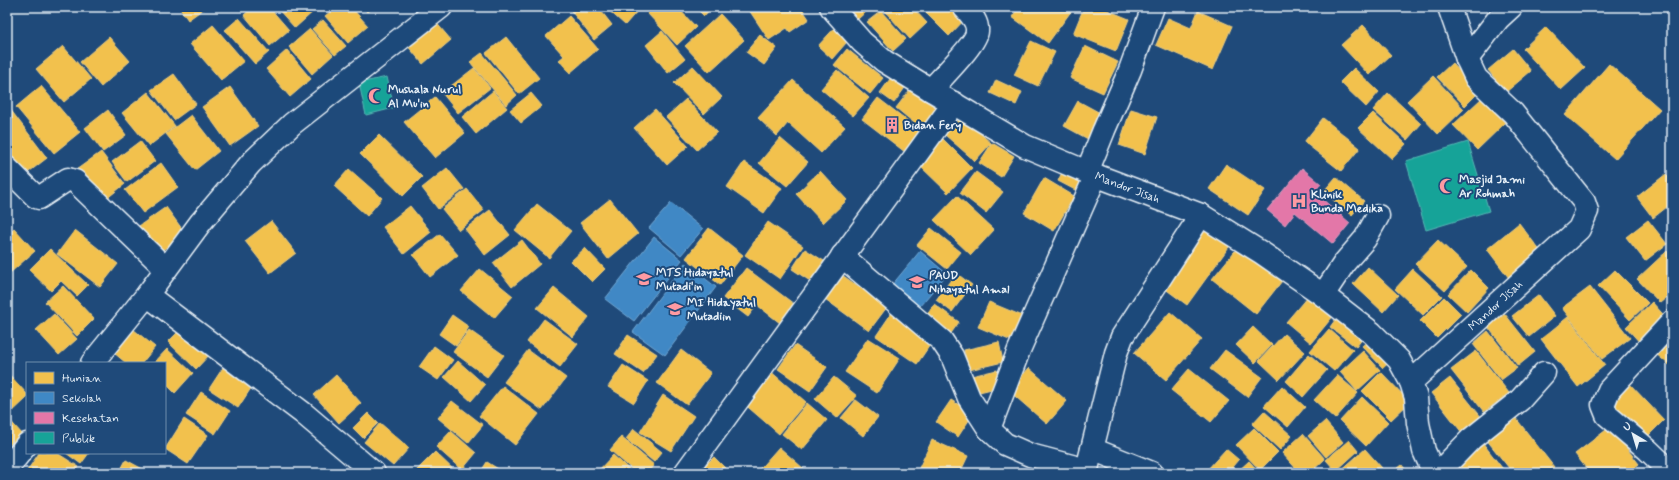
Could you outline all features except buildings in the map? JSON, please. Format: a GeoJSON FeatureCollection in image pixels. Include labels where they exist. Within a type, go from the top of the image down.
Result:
{"type":"FeatureCollection","features":[{"type":"Feature","properties":{"kind":"street"},"geometry":{"type":"LineString","coordinates":[[93,362],[147,295],[229,186],[251,163],[292,124],[441,7]]}},
{"type":"Feature","properties":{"kind":"street","name":"Mandor Jisah"},"geometry":{"type":"LineString","coordinates":[[831,7],[862,42],[884,61],[1025,146],[1092,174],[1201,215],[1262,253],[1323,295],[1372,333],[1399,360],[1411,382],[1416,398],[1418,423],[1424,451],[1434,473]]}},
{"type":"Feature","properties":{"kind":"street"},"geometry":{"type":"LineString","coordinates":[[931,90],[967,49],[978,32],[975,20],[964,7]]}},
{"type":"Feature","properties":{"kind":"street"},"geometry":{"type":"LineString","coordinates":[[989,429],[1092,174],[1104,130],[1130,70],[1152,7]]}},
{"type":"Feature","properties":{"kind":"street"},"geometry":{"type":"LineString","coordinates":[[1449,7],[1467,59]]}},
{"type":"Feature","properties":{"kind":"street"},"geometry":{"type":"LineString","coordinates":[[1467,59],[1498,19],[1511,7]]}},
{"type":"Feature","properties":{"kind":"street","name":"Mandor Jisah"},"geometry":{"type":"LineString","coordinates":[[1411,382],[1579,229],[1587,211],[1584,202],[1513,113],[1476,78],[1467,59]]}},
{"type":"Feature","properties":{"kind":"street"},"geometry":{"type":"LineString","coordinates":[[685,473],[954,103]]}},
{"type":"Feature","properties":{"kind":"street"},"geometry":{"type":"LineString","coordinates":[[7,168],[36,198],[39,198],[68,179],[76,181],[166,269]]}},
{"type":"Feature","properties":{"kind":"street"},"geometry":{"type":"LineString","coordinates":[[842,256],[942,341],[952,356],[969,398],[989,429],[1005,444],[1030,455],[1087,471],[1116,353],[1122,337],[1201,215]]}},
{"type":"Feature","properties":{"kind":"street"},"geometry":{"type":"LineString","coordinates":[[1323,295],[1345,262],[1365,238],[1378,216]]}},
{"type":"Feature","properties":{"kind":"street"},"geometry":{"type":"LineString","coordinates":[[147,295],[303,413],[374,473]]}},
{"type":"Feature","properties":{"kind":"street"},"geometry":{"type":"LineString","coordinates":[[1672,322],[1609,390],[1604,397],[1603,405],[1607,415],[1672,473]]}},
{"type":"Feature","properties":{"kind":"street"},"geometry":{"type":"LineString","coordinates":[[1438,473],[1471,439],[1520,400],[1544,373]]}},
{"type":"Feature","properties":{"kind":"street"},"geometry":{"type":"LineString","coordinates":[[7,469],[26,445]]}},
{"type":"Feature","properties":{"kind":"street"},"geometry":{"type":"LineString","coordinates":[[1092,449],[1152,473]]}},
{"type":"Feature","properties":{"kind":"place","name":"Mushala Nurul Al Mu'in"},"geometry":{"type":"Point","coordinates":[376,96]}},
{"type":"Feature","properties":{"kind":"place","name":"Bidan Fery"},"geometry":{"type":"Point","coordinates":[892,125]}},
{"type":"Feature","properties":{"kind":"place","name":"Masjid Jami Ar Rohmah"},"geometry":{"type":"Point","coordinates":[1447,186]}},
{"type":"Feature","properties":{"kind":"place","name":"Klinik Bunda Medika"},"geometry":{"type":"Point","coordinates":[1299,201]}},
{"type":"Feature","properties":{"kind":"place","name":"MTS Hidayatul Mutadi'in"},"geometry":{"type":"Point","coordinates":[644,279]}},
{"type":"Feature","properties":{"kind":"place","name":"PAUD Nihayatul Amal"},"geometry":{"type":"Point","coordinates":[917,282]}},
{"type":"Feature","properties":{"kind":"place","name":"MI Hidayatul Mutadiin"},"geometry":{"type":"Point","coordinates":[675,309]}}]}
